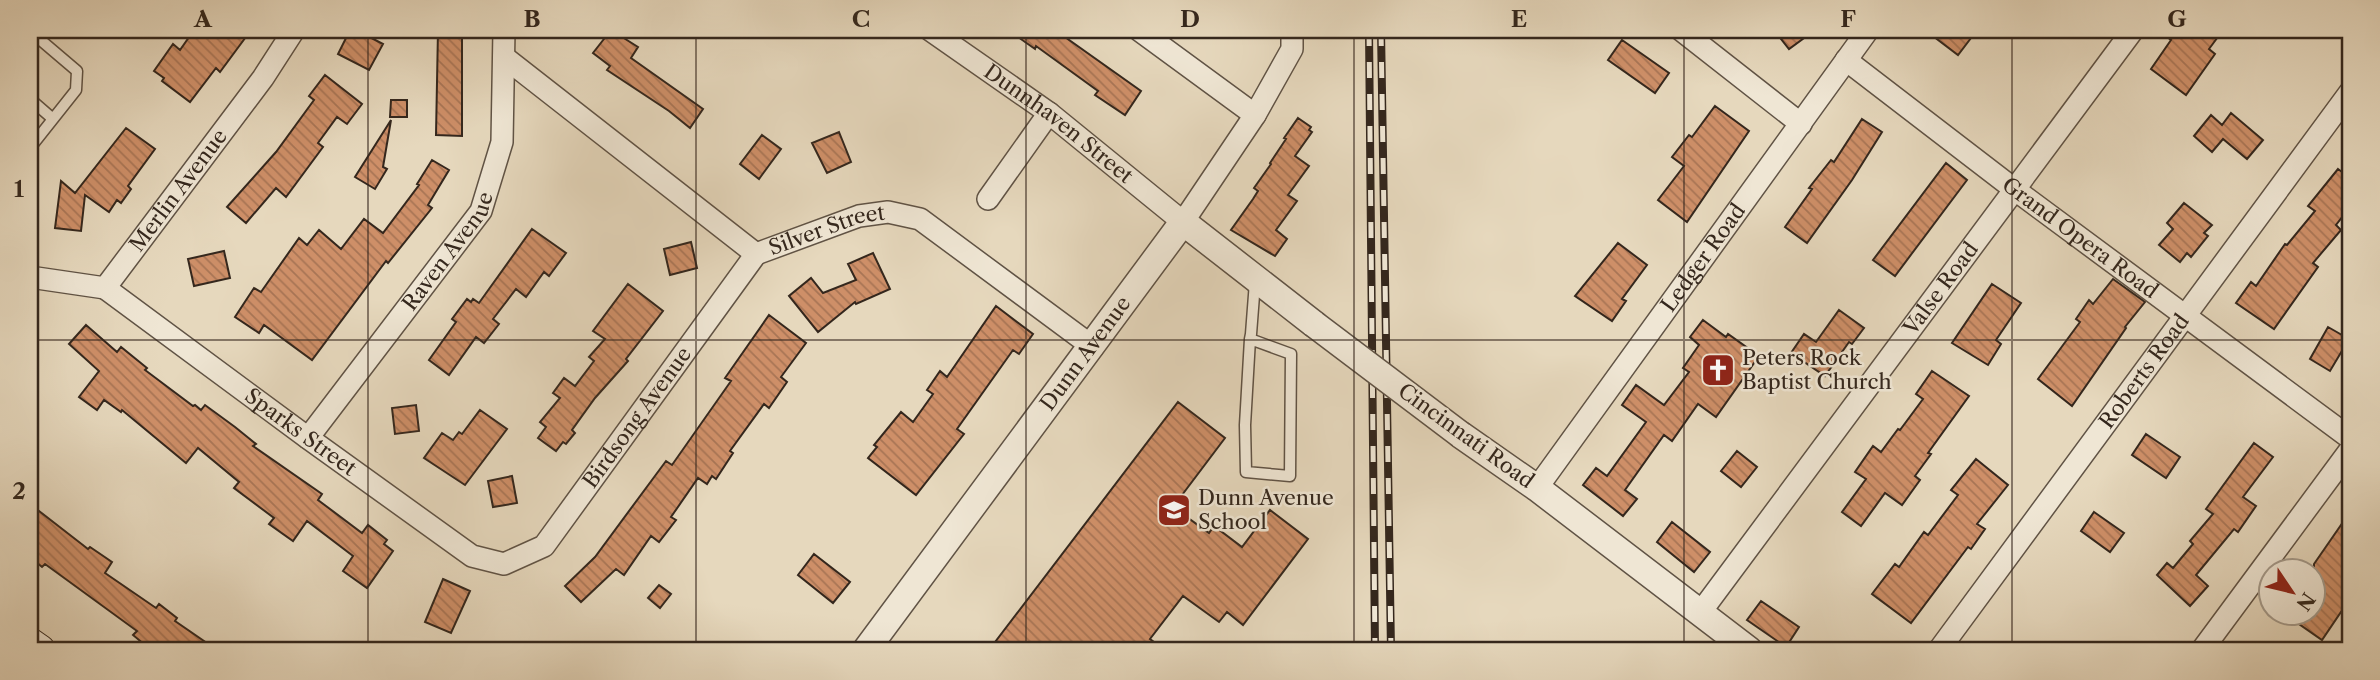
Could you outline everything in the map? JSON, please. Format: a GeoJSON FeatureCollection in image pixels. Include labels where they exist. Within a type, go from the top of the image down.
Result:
{"type":"FeatureCollection","features":[{"type":"Feature","properties":{"kind":"main road"},"geometry":{"type":"LineString","coordinates":[[30,643],[40,650]]}},
{"type":"Feature","properties":{"kind":"street","name":"Merlin Avenue"},"geometry":{"type":"LineString","coordinates":[[105,288],[263,78],[294,30]]}},
{"type":"Feature","properties":{"kind":"street","name":"Raven Avenue"},"geometry":{"type":"LineString","coordinates":[[308,438],[481,211],[502,142],[503,30]]}},
{"type":"Feature","properties":{"kind":"street","name":"Dunnhaven Street"},"geometry":{"type":"LineString","coordinates":[[930,30],[1049,113],[1183,222]]}},
{"type":"Feature","properties":{"kind":"street"},"geometry":{"type":"LineString","coordinates":[[1139,30],[1255,115]]}},
{"type":"Feature","properties":{"kind":"street"},"geometry":{"type":"LineString","coordinates":[[1681,30],[1801,124]]}},
{"type":"Feature","properties":{"kind":"street","name":"Ledger Road"},"geometry":{"type":"LineString","coordinates":[[1537,488],[1868,30]]}},
{"type":"Feature","properties":{"kind":"street","name":"Valse Road"},"geometry":{"type":"LineString","coordinates":[[1700,614],[2133,30]]}},
{"type":"Feature","properties":{"kind":"street","name":"Dunn Avenue"},"geometry":{"type":"LineString","coordinates":[[866,650],[1183,222],[1255,115],[1292,40]]}},
{"type":"Feature","properties":{"kind":"street","name":"Silver Street"},"geometry":{"type":"LineString","coordinates":[[504,58],[756,254],[859,216],[888,212],[920,219],[1093,347]]}},
{"type":"Feature","properties":{"kind":"street","name":"Grand Opera Road"},"geometry":{"type":"LineString","coordinates":[[1846,60],[2183,316],[2350,438]]}},
{"type":"Feature","properties":{"kind":"street","name":"Roberts Road"},"geometry":{"type":"LineString","coordinates":[[1939,650],[2350,92]]}},
{"type":"Feature","properties":{"kind":"street"},"geometry":{"type":"LineString","coordinates":[[988,199],[1049,113]]}},
{"type":"Feature","properties":{"kind":"street","name":"Cincinnati Road"},"geometry":{"type":"LineString","coordinates":[[1183,222],[1314,324],[1461,435],[1537,488],[1749,650]]}},
{"type":"Feature","properties":{"kind":"street","name":"Birdsong Avenue"},"geometry":{"type":"LineString","coordinates":[[504,565],[544,546],[756,254]]}},
{"type":"Feature","properties":{"kind":"street"},"geometry":{"type":"LineString","coordinates":[[30,277],[105,288]]}},
{"type":"Feature","properties":{"kind":"street","name":"Sparks Street"},"geometry":{"type":"LineString","coordinates":[[105,288],[472,556],[504,565]]}},
{"type":"Feature","properties":{"kind":"street"},"geometry":{"type":"LineString","coordinates":[[2202,650],[2350,450]]}},
{"type":"Feature","properties":{"kind":"lane"},"geometry":{"type":"LineString","coordinates":[[30,31],[77,71],[76,90],[30,148]]}},
{"type":"Feature","properties":{"kind":"lane"},"geometry":{"type":"LineString","coordinates":[[30,99],[53,119]]}},
{"type":"Feature","properties":{"kind":"lane"},"geometry":{"type":"LineString","coordinates":[[1250,339],[1291,354],[1290,476],[1246,472],[1245,425],[1250,339],[1255,279]]}},
{"type":"Feature","properties":{"kind":"building"},"geometry":{"type":"Polygon","coordinates":[[[194,30],[251,30],[220,72],[216,68],[190,102],[162,81],[164,78],[154,71],[173,44],[180,50],[194,30]]]}},
{"type":"Feature","properties":{"kind":"building"},"geometry":{"type":"Polygon","coordinates":[[[350,30],[356,30],[383,44],[369,70],[338,54],[350,30]]]}},
{"type":"Feature","properties":{"kind":"building"},"geometry":{"type":"Polygon","coordinates":[[[438,30],[459,30],[458,38],[462,38],[462,136],[436,135],[438,30]]]}},
{"type":"Feature","properties":{"kind":"building"},"geometry":{"type":"Polygon","coordinates":[[[611,30],[638,47],[631,58],[703,109],[690,128],[607,70],[610,66],[593,53],[611,30]]]}},
{"type":"Feature","properties":{"kind":"building"},"geometry":{"type":"Polygon","coordinates":[[[1008,30],[1055,30],[1141,91],[1125,115],[1095,95],[1098,91],[1036,46],[1035,49],[1008,30]]]}},
{"type":"Feature","properties":{"kind":"building"},"geometry":{"type":"Polygon","coordinates":[[[1774,30],[1815,30],[1789,49],[1774,30]]]}},
{"type":"Feature","properties":{"kind":"building"},"geometry":{"type":"Polygon","coordinates":[[[1925,30],[1960,30],[1971,38],[1958,55],[1925,30]]]}},
{"type":"Feature","properties":{"kind":"building"},"geometry":{"type":"Polygon","coordinates":[[[2158,30],[2223,30],[2209,49],[2215,54],[2186,95],[2151,69],[2171,40],[2158,30]]]}},
{"type":"Feature","properties":{"kind":"building"},"geometry":{"type":"Polygon","coordinates":[[[1622,40],[1669,73],[1655,93],[1608,60],[1622,40]]]}},
{"type":"Feature","properties":{"kind":"building"},"geometry":{"type":"Polygon","coordinates":[[[325,75],[362,104],[347,124],[337,117],[318,143],[323,147],[286,197],[276,188],[246,223],[227,207],[276,152],[314,100],[309,96],[325,75]]]}},
{"type":"Feature","properties":{"kind":"building"},"geometry":{"type":"Polygon","coordinates":[[[391,100],[407,100],[407,117],[390,117],[391,100]]]}},
{"type":"Feature","properties":{"kind":"building"},"geometry":{"type":"Polygon","coordinates":[[[1715,106],[1749,131],[1687,222],[1658,200],[1684,166],[1672,157],[1689,135],[1692,137],[1715,106]]]}},
{"type":"Feature","properties":{"kind":"building"},"geometry":{"type":"Polygon","coordinates":[[[2231,113],[2263,140],[2247,159],[2223,139],[2212,152],[2194,136],[2211,115],[2222,125],[2231,113]]]}},
{"type":"Feature","properties":{"kind":"building"},"geometry":{"type":"Polygon","coordinates":[[[1298,118],[1311,127],[1309,130],[1312,132],[1295,156],[1309,166],[1288,195],[1297,201],[1276,230],[1287,239],[1275,256],[1231,230],[1258,191],[1254,188],[1298,118]]]}},
{"type":"Feature","properties":{"kind":"building"},"geometry":{"type":"Polygon","coordinates":[[[1862,119],[1882,132],[1807,243],[1785,227],[1812,189],[1809,188],[1831,160],[1834,162],[1862,119]]]}},
{"type":"Feature","properties":{"kind":"building"},"geometry":{"type":"Polygon","coordinates":[[[391,120],[383,167],[387,169],[375,189],[355,177],[391,120]]]}},
{"type":"Feature","properties":{"kind":"building"},"geometry":{"type":"Polygon","coordinates":[[[126,128],[155,149],[128,186],[131,189],[121,203],[117,200],[109,212],[85,195],[81,231],[55,228],[61,181],[75,193],[126,128]]]}},
{"type":"Feature","properties":{"kind":"building"},"geometry":{"type":"Polygon","coordinates":[[[839,132],[851,162],[827,173],[812,143],[839,132]]]}},
{"type":"Feature","properties":{"kind":"building"},"geometry":{"type":"Polygon","coordinates":[[[762,135],[781,149],[759,179],[740,164],[762,135]]]}},
{"type":"Feature","properties":{"kind":"building"},"geometry":{"type":"Polygon","coordinates":[[[432,160],[449,170],[428,205],[432,208],[388,263],[386,261],[312,360],[264,325],[259,333],[235,317],[254,288],[261,292],[299,238],[307,245],[319,230],[341,249],[364,219],[383,233],[419,185],[417,184],[432,160]]]}},
{"type":"Feature","properties":{"kind":"building"},"geometry":{"type":"Polygon","coordinates":[[[1946,163],[1967,180],[1895,276],[1873,260],[1946,163]]]}},
{"type":"Feature","properties":{"kind":"building"},"geometry":{"type":"Polygon","coordinates":[[[2338,169],[2350,178],[2350,207],[2336,225],[2341,230],[2313,263],[2318,267],[2274,329],[2236,303],[2251,282],[2256,286],[2285,244],[2287,245],[2315,211],[2308,206],[2338,169]]]}},
{"type":"Feature","properties":{"kind":"building"},"geometry":{"type":"Polygon","coordinates":[[[2184,203],[2212,225],[2204,233],[2208,236],[2191,257],[2187,253],[2180,262],[2159,245],[2173,229],[2167,223],[2184,203]]]}},
{"type":"Feature","properties":{"kind":"building"},"geometry":{"type":"Polygon","coordinates":[[[532,229],[566,253],[549,276],[544,272],[526,297],[516,289],[493,319],[499,324],[484,343],[476,337],[449,375],[429,360],[456,322],[452,319],[467,299],[479,303],[532,229]]]}},
{"type":"Feature","properties":{"kind":"building"},"geometry":{"type":"Polygon","coordinates":[[[691,242],[697,268],[670,275],[664,249],[691,242]]]}},
{"type":"Feature","properties":{"kind":"building"},"geometry":{"type":"Polygon","coordinates":[[[1618,243],[1647,265],[1622,299],[1626,301],[1612,321],[1575,296],[1618,243]]]}},
{"type":"Feature","properties":{"kind":"building"},"geometry":{"type":"Polygon","coordinates":[[[224,251],[230,278],[194,286],[188,259],[224,251]]]}},
{"type":"Feature","properties":{"kind":"building"},"geometry":{"type":"Polygon","coordinates":[[[873,253],[890,289],[856,304],[855,302],[818,332],[789,296],[811,278],[823,293],[856,280],[848,264],[873,253]]]}},
{"type":"Feature","properties":{"kind":"building"},"geometry":{"type":"Polygon","coordinates":[[[2113,279],[2145,302],[2072,406],[2038,379],[2080,322],[2076,319],[2089,300],[2093,304],[2113,279]]]}},
{"type":"Feature","properties":{"kind":"building"},"geometry":{"type":"Polygon","coordinates":[[[628,284],[663,311],[626,359],[628,361],[595,398],[572,430],[575,433],[556,451],[538,438],[546,427],[540,422],[560,398],[553,393],[564,378],[575,386],[594,361],[589,357],[605,339],[593,331],[628,284]]]}},
{"type":"Feature","properties":{"kind":"building"},"geometry":{"type":"Polygon","coordinates":[[[1992,284],[2021,303],[1996,340],[2001,344],[1988,365],[1952,343],[1992,284]]]}},
{"type":"Feature","properties":{"kind":"building"},"geometry":{"type":"Polygon","coordinates":[[[996,306],[1033,334],[1019,354],[1013,350],[957,429],[964,434],[916,495],[868,458],[877,447],[874,445],[901,412],[913,422],[933,394],[927,390],[940,371],[947,377],[996,306]]]}},
{"type":"Feature","properties":{"kind":"building"},"geometry":{"type":"Polygon","coordinates":[[[1839,310],[1864,328],[1852,344],[1849,342],[1825,376],[1791,353],[1804,334],[1816,342],[1839,310]]]}},
{"type":"Feature","properties":{"kind":"building"},"geometry":{"type":"Polygon","coordinates":[[[769,315],[806,343],[781,377],[787,382],[769,408],[764,404],[730,451],[733,453],[716,479],[712,476],[707,484],[698,478],[671,517],[676,520],[659,542],[651,536],[624,575],[616,569],[581,602],[565,586],[595,557],[666,461],[672,465],[731,381],[725,378],[769,315]]]}},
{"type":"Feature","properties":{"kind":"building"},"geometry":{"type":"Polygon","coordinates":[[[1703,320],[1759,356],[1716,417],[1698,404],[1672,441],[1664,435],[1625,490],[1637,499],[1623,516],[1583,485],[1596,468],[1607,476],[1646,422],[1622,405],[1636,385],[1664,405],[1689,372],[1683,368],[1699,345],[1690,337],[1703,320]]]}},
{"type":"Feature","properties":{"kind":"building"},"geometry":{"type":"Polygon","coordinates":[[[86,325],[117,352],[121,347],[147,368],[145,370],[193,406],[201,410],[205,405],[235,427],[256,444],[253,446],[322,494],[318,500],[362,533],[368,525],[387,540],[384,544],[393,551],[367,588],[343,571],[353,556],[307,521],[293,541],[269,524],[274,518],[234,488],[239,482],[198,448],[186,463],[122,410],[121,412],[104,400],[97,410],[79,397],[99,371],[69,344],[86,325]]]}},
{"type":"Feature","properties":{"kind":"building"},"geometry":{"type":"Polygon","coordinates":[[[2328,327],[2349,339],[2330,371],[2310,359],[2328,327]]]}},
{"type":"Feature","properties":{"kind":"building"},"geometry":{"type":"Polygon","coordinates":[[[1932,371],[1969,396],[1928,453],[1931,454],[1915,476],[1920,480],[1902,505],[1885,493],[1861,526],[1842,512],[1866,479],[1855,472],[1873,446],[1881,452],[1898,429],[1900,430],[1923,399],[1916,394],[1932,371]]]}},
{"type":"Feature","properties":{"kind":"building"},"geometry":{"type":"Polygon","coordinates":[[[1178,402],[1225,438],[1173,507],[1209,533],[1214,526],[1242,547],[1270,510],[1308,539],[1243,625],[1227,612],[1219,622],[1183,596],[1150,639],[1165,650],[989,650],[1178,402]]]}},
{"type":"Feature","properties":{"kind":"building"},"geometry":{"type":"Polygon","coordinates":[[[416,405],[419,431],[395,434],[392,408],[416,405]]]}},
{"type":"Feature","properties":{"kind":"building"},"geometry":{"type":"Polygon","coordinates":[[[480,410],[507,429],[465,485],[424,458],[442,433],[453,440],[459,432],[462,434],[480,410]]]}},
{"type":"Feature","properties":{"kind":"building"},"geometry":{"type":"Polygon","coordinates":[[[2146,434],[2180,457],[2166,478],[2132,455],[2146,434]]]}},
{"type":"Feature","properties":{"kind":"building"},"geometry":{"type":"Polygon","coordinates":[[[2254,443],[2273,457],[2243,497],[2256,506],[2238,532],[2234,529],[2196,575],[2208,586],[2190,606],[2157,575],[2167,563],[2173,568],[2193,544],[2190,541],[2213,514],[2206,509],[2254,443]]]}},
{"type":"Feature","properties":{"kind":"building"},"geometry":{"type":"Polygon","coordinates":[[[1737,451],[1757,467],[1741,487],[1721,471],[1737,451]]]}},
{"type":"Feature","properties":{"kind":"building"},"geometry":{"type":"Polygon","coordinates":[[[1976,459],[2008,485],[1977,524],[1985,529],[1971,549],[1968,547],[1911,623],[1872,594],[1895,564],[1899,567],[1924,532],[1928,535],[1958,495],[1951,490],[1976,459]]]}},
{"type":"Feature","properties":{"kind":"building"},"geometry":{"type":"Polygon","coordinates":[[[512,476],[517,503],[493,507],[488,481],[512,476]]]}},
{"type":"Feature","properties":{"kind":"building"},"geometry":{"type":"Polygon","coordinates":[[[30,504],[88,549],[90,547],[112,562],[105,573],[156,608],[159,604],[177,618],[175,621],[217,650],[151,650],[133,635],[137,631],[45,564],[42,567],[30,557],[30,504]]]}},
{"type":"Feature","properties":{"kind":"building"},"geometry":{"type":"Polygon","coordinates":[[[2094,512],[2124,533],[2110,552],[2081,531],[2094,512]]]}},
{"type":"Feature","properties":{"kind":"building"},"geometry":{"type":"Polygon","coordinates":[[[2350,512],[2350,606],[2344,614],[2341,612],[2322,640],[2305,628],[2328,628],[2328,558],[2318,558],[2350,512]]]}},
{"type":"Feature","properties":{"kind":"building"},"geometry":{"type":"Polygon","coordinates":[[[1672,522],[1710,552],[1694,572],[1657,542],[1672,522]]]}},
{"type":"Feature","properties":{"kind":"building"},"geometry":{"type":"Polygon","coordinates":[[[814,554],[850,582],[833,603],[798,575],[814,554]]]}},
{"type":"Feature","properties":{"kind":"building"},"geometry":{"type":"Polygon","coordinates":[[[443,579],[470,591],[451,633],[425,622],[443,579]]]}},
{"type":"Feature","properties":{"kind":"building"},"geometry":{"type":"Polygon","coordinates":[[[659,585],[671,594],[660,608],[648,598],[659,585]]]}},
{"type":"Feature","properties":{"kind":"building"},"geometry":{"type":"Polygon","coordinates":[[[1761,601],[1799,627],[1786,647],[1747,620],[1761,601]]]}},
{"type":"Feature","properties":{"kind":"railway"},"geometry":{"type":"LineString","coordinates":[[1369,30],[1375,650]]}},
{"type":"Feature","properties":{"kind":"railway"},"geometry":{"type":"LineString","coordinates":[[1381,30],[1391,650]]}},
{"type":"Feature","properties":{"kind":"place","name":"Peters Rock Baptist Church"},"geometry":{"type":"Point","coordinates":[1718,370]}},
{"type":"Feature","properties":{"kind":"place","name":"Dunn Avenue School"},"geometry":{"type":"Point","coordinates":[1174,510]}}]}
